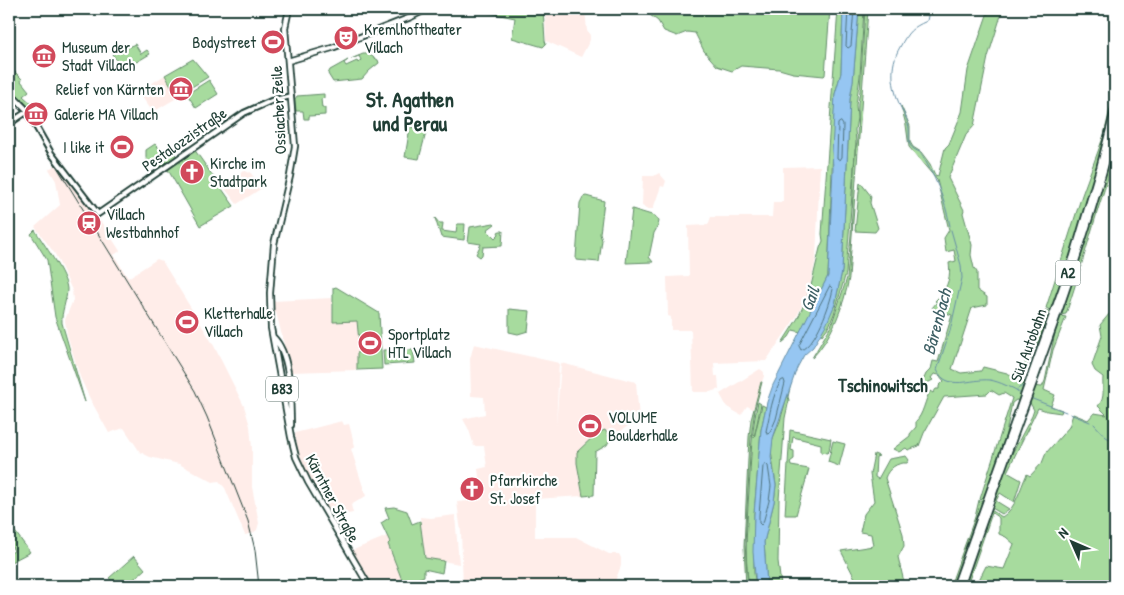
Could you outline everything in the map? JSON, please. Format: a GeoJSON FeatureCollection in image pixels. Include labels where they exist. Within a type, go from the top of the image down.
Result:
{"type":"FeatureCollection","features":[{"type":"Feature","properties":{"kind":"highway","name":"Süd Autobahn"},"geometry":{"type":"LineString","coordinates":[[1034,378],[1084,223],[1115,109]]}},
{"type":"Feature","properties":{"kind":"highway","name":"Süd Autobahn"},"geometry":{"type":"LineString","coordinates":[[956,586],[1034,378],[1091,216],[1115,127]]}},
{"type":"Feature","properties":{"kind":"highway","name":"Süd Autobahn"},"geometry":{"type":"LineString","coordinates":[[961,586],[987,505]]}},
{"type":"Feature","properties":{"kind":"main road","name":"Ossiacher Zeile"},"geometry":{"type":"LineString","coordinates":[[271,328],[270,293],[274,244],[294,153],[285,23],[289,9]]}},
{"type":"Feature","properties":{"kind":"main road"},"geometry":{"type":"LineString","coordinates":[[288,61],[332,48],[427,9]]}},
{"type":"Feature","properties":{"kind":"main road"},"geometry":{"type":"LineString","coordinates":[[9,92],[26,112],[9,124]]}},
{"type":"Feature","properties":{"kind":"main road","name":"Pestalozzistraße"},"geometry":{"type":"LineString","coordinates":[[26,112],[53,156],[98,214],[244,113],[291,96]]}},
{"type":"Feature","properties":{"kind":"main road","name":"Kärntner Straße"},"geometry":{"type":"LineString","coordinates":[[271,328],[296,457],[308,482],[369,586]]}},
{"type":"Feature","properties":{"kind":"main road"},"geometry":{"type":"LineString","coordinates":[[272,336],[279,343],[289,376],[291,437]]}},
{"type":"Feature","properties":{"kind":"shaded area"},"geometry":{"type":"Polygon","coordinates":[[[545,9],[585,9],[587,31],[590,35],[590,40],[581,57],[546,41],[545,9]]]}},
{"type":"Feature","properties":{"kind":"shaded area"},"geometry":{"type":"Polygon","coordinates":[[[165,75],[177,96],[153,112],[138,92],[165,75]]]}},
{"type":"Feature","properties":{"kind":"shaded area","name":"Villach Westbahnhof"},"geometry":{"type":"Polygon","coordinates":[[[57,164],[104,226],[120,251],[114,255],[128,278],[157,259],[162,261],[213,344],[244,406],[250,426],[252,487],[259,523],[257,530],[253,533],[245,535],[225,488],[219,481],[213,482],[179,464],[150,457],[140,452],[124,428],[109,433],[90,399],[80,377],[67,334],[65,320],[73,300],[72,290],[55,254],[35,227],[60,205],[56,181],[49,169],[57,164]]]}},
{"type":"Feature","properties":{"kind":"shaded area"},"geometry":{"type":"Polygon","coordinates":[[[820,166],[816,258],[809,290],[797,316],[766,361],[714,363],[719,389],[710,392],[693,392],[691,330],[671,330],[671,317],[668,316],[667,277],[689,276],[688,226],[708,225],[711,217],[772,217],[773,202],[783,202],[783,167],[820,166]]]}},
{"type":"Feature","properties":{"kind":"shaded area"},"geometry":{"type":"Polygon","coordinates":[[[245,170],[248,173],[250,172],[262,188],[237,204],[222,185],[245,170]]]}},
{"type":"Feature","properties":{"kind":"shaded area"},"geometry":{"type":"Polygon","coordinates":[[[659,173],[666,181],[664,187],[661,186],[653,209],[648,209],[642,206],[643,176],[654,176],[659,173]]]}},
{"type":"Feature","properties":{"kind":"shaded area"},"geometry":{"type":"Polygon","coordinates":[[[332,298],[333,322],[357,321],[360,353],[357,353],[357,370],[291,372],[276,312],[273,309],[273,301],[332,298]]]}},
{"type":"Feature","properties":{"kind":"shaded area"},"geometry":{"type":"Polygon","coordinates":[[[474,344],[559,363],[556,426],[561,363],[636,382],[639,418],[610,439],[605,430],[597,433],[577,452],[583,496],[535,499],[535,537],[576,537],[609,554],[619,554],[621,566],[613,586],[463,586],[461,532],[457,502],[482,500],[478,469],[487,467],[484,446],[474,446],[463,419],[485,414],[484,397],[471,396],[470,359],[474,344]]]}},
{"type":"Feature","properties":{"kind":"shaded area"},"geometry":{"type":"Polygon","coordinates":[[[760,369],[764,372],[764,376],[753,409],[747,406],[741,415],[727,407],[720,394],[760,369]]]}},
{"type":"Feature","properties":{"kind":"shaded area"},"geometry":{"type":"Polygon","coordinates":[[[342,421],[344,425],[349,424],[355,447],[351,449],[366,496],[351,505],[353,513],[332,517],[302,462],[298,452],[295,433],[342,421]]]}},
{"type":"Feature","properties":{"kind":"shaded area"},"geometry":{"type":"Polygon","coordinates":[[[455,515],[459,564],[425,558],[420,517],[431,518],[455,515]]]}},
{"type":"Feature","properties":{"kind":"shaded area"},"geometry":{"type":"Polygon","coordinates":[[[387,536],[390,543],[388,544],[404,585],[372,586],[351,551],[387,536]]]}},
{"type":"Feature","properties":{"kind":"green space"},"geometry":{"type":"Polygon","coordinates":[[[470,9],[543,9],[546,44],[543,47],[512,38],[515,18],[470,9]]]}},
{"type":"Feature","properties":{"kind":"green space"},"geometry":{"type":"Polygon","coordinates":[[[646,9],[830,9],[825,75],[741,66],[732,71],[717,66],[704,51],[695,33],[687,32],[677,36],[664,31],[658,21],[646,9]]]}},
{"type":"Feature","properties":{"kind":"green space"},"geometry":{"type":"Polygon","coordinates":[[[838,9],[843,9],[841,73],[835,94],[828,276],[801,332],[793,330],[782,343],[798,318],[810,290],[823,241],[838,9]]]}},
{"type":"Feature","properties":{"kind":"green space"},"geometry":{"type":"Polygon","coordinates":[[[859,9],[864,9],[846,273],[834,314],[829,326],[822,335],[821,333],[835,304],[842,271],[850,99],[859,9]]]}},
{"type":"Feature","properties":{"kind":"green space"},"geometry":{"type":"Polygon","coordinates":[[[865,9],[868,9],[849,278],[836,321],[826,341],[812,358],[831,326],[847,278],[865,9]]]}},
{"type":"Feature","properties":{"kind":"green space"},"geometry":{"type":"Polygon","coordinates":[[[989,9],[1003,9],[988,57],[974,126],[966,135],[948,178],[964,210],[963,213],[972,245],[971,255],[977,272],[977,290],[987,297],[987,305],[972,308],[952,369],[961,373],[981,371],[983,367],[1007,373],[1019,379],[1045,310],[1052,312],[1022,376],[1027,383],[1042,387],[1045,381],[1056,328],[1061,316],[1066,317],[1053,350],[1044,390],[1055,395],[1051,406],[1062,410],[1061,413],[1038,408],[1007,472],[1021,480],[1014,502],[1000,493],[996,501],[1009,509],[1002,514],[992,508],[1007,463],[1032,416],[1034,410],[1030,403],[1016,400],[1012,403],[1002,453],[983,502],[980,499],[1012,398],[1004,393],[999,395],[991,390],[987,394],[944,397],[919,446],[908,450],[906,448],[899,452],[893,449],[910,436],[916,427],[916,421],[930,391],[933,393],[936,389],[939,389],[939,386],[944,381],[939,375],[934,374],[931,378],[933,380],[925,384],[922,383],[926,374],[931,369],[933,361],[938,362],[952,315],[932,308],[937,302],[935,301],[941,297],[947,285],[950,272],[949,263],[956,261],[954,250],[946,252],[944,238],[949,230],[937,180],[909,147],[901,106],[910,126],[910,142],[913,147],[921,152],[935,175],[938,176],[945,148],[949,144],[962,112],[968,70],[989,9]]]}},
{"type":"Feature","properties":{"kind":"green space"},"geometry":{"type":"Polygon","coordinates":[[[135,44],[141,54],[147,50],[150,54],[123,70],[112,54],[135,44]]]}},
{"type":"Feature","properties":{"kind":"green space"},"geometry":{"type":"Polygon","coordinates":[[[363,54],[368,54],[378,60],[379,63],[362,79],[333,82],[328,74],[330,70],[348,60],[344,63],[346,66],[357,61],[358,63],[361,60],[359,56],[351,59],[363,54]]]}},
{"type":"Feature","properties":{"kind":"green space"},"geometry":{"type":"Polygon","coordinates":[[[193,59],[208,77],[177,96],[165,75],[193,59]]]}},
{"type":"Feature","properties":{"kind":"green space"},"geometry":{"type":"Polygon","coordinates":[[[12,69],[22,79],[21,81],[29,91],[23,96],[33,105],[28,107],[21,98],[9,89],[9,72],[12,69]]]}},
{"type":"Feature","properties":{"kind":"green space"},"geometry":{"type":"Polygon","coordinates":[[[209,80],[218,94],[196,108],[187,94],[209,80]]]}},
{"type":"Feature","properties":{"kind":"green space"},"geometry":{"type":"Polygon","coordinates":[[[1115,87],[1115,97],[1106,139],[1052,311],[1046,308],[1082,195],[1104,135],[1115,87]]]}},
{"type":"Feature","properties":{"kind":"green space"},"geometry":{"type":"Polygon","coordinates":[[[324,94],[324,98],[321,99],[322,108],[325,108],[325,115],[309,116],[309,119],[304,119],[303,111],[296,111],[295,99],[297,96],[324,94]]]}},
{"type":"Feature","properties":{"kind":"green space"},"geometry":{"type":"Polygon","coordinates":[[[410,127],[427,129],[419,159],[405,157],[410,127]]]}},
{"type":"Feature","properties":{"kind":"green space"},"geometry":{"type":"Polygon","coordinates":[[[1115,138],[1112,164],[1107,181],[1066,314],[1061,315],[1093,217],[1115,138]]]}},
{"type":"Feature","properties":{"kind":"green space"},"geometry":{"type":"Polygon","coordinates":[[[155,144],[163,152],[171,147],[176,156],[160,167],[156,162],[151,166],[146,158],[146,150],[155,144]]]}},
{"type":"Feature","properties":{"kind":"green space"},"geometry":{"type":"Polygon","coordinates":[[[194,149],[234,206],[200,226],[167,168],[194,149]]]}},
{"type":"Feature","properties":{"kind":"green space"},"geometry":{"type":"Polygon","coordinates":[[[860,182],[871,196],[870,203],[878,228],[875,232],[855,231],[860,182]]]}},
{"type":"Feature","properties":{"kind":"green space"},"geometry":{"type":"Polygon","coordinates":[[[586,196],[604,201],[599,262],[576,260],[580,203],[583,197],[586,196]]]}},
{"type":"Feature","properties":{"kind":"green space"},"geometry":{"type":"Polygon","coordinates":[[[632,209],[655,216],[659,221],[654,233],[649,257],[653,262],[626,263],[632,209]]]}},
{"type":"Feature","properties":{"kind":"green space"},"geometry":{"type":"Polygon","coordinates":[[[435,218],[439,223],[443,223],[442,231],[456,233],[457,224],[465,224],[464,240],[441,237],[435,218]]]}},
{"type":"Feature","properties":{"kind":"green space"},"geometry":{"type":"Polygon","coordinates":[[[494,223],[487,230],[495,238],[499,234],[498,232],[503,231],[502,246],[483,247],[480,257],[476,254],[481,244],[468,242],[470,227],[494,223]]]}},
{"type":"Feature","properties":{"kind":"green space"},"geometry":{"type":"Polygon","coordinates":[[[35,230],[59,267],[66,283],[67,293],[62,323],[85,402],[55,317],[47,260],[31,234],[35,230]]]}},
{"type":"Feature","properties":{"kind":"green space"},"geometry":{"type":"Polygon","coordinates":[[[336,287],[379,313],[382,369],[357,370],[357,353],[360,352],[357,321],[333,322],[333,288],[336,287]]]}},
{"type":"Feature","properties":{"kind":"green space"},"geometry":{"type":"Polygon","coordinates":[[[1115,307],[1115,586],[976,586],[986,566],[1004,569],[1014,544],[999,534],[999,518],[992,513],[967,586],[963,586],[991,510],[1002,517],[1011,509],[1027,474],[1030,476],[1042,463],[1046,453],[1069,427],[1073,414],[1088,420],[1094,413],[1107,415],[1098,406],[1103,396],[1103,377],[1095,371],[1092,365],[1102,336],[1100,325],[1115,307]]]}},
{"type":"Feature","properties":{"kind":"green space"},"geometry":{"type":"Polygon","coordinates":[[[509,309],[530,311],[528,331],[518,334],[509,332],[509,309]]]}},
{"type":"Feature","properties":{"kind":"green space"},"geometry":{"type":"Polygon","coordinates":[[[383,350],[413,350],[415,363],[384,365],[383,350]]]}},
{"type":"Feature","properties":{"kind":"green space"},"geometry":{"type":"Polygon","coordinates":[[[761,382],[751,438],[745,544],[748,586],[746,586],[744,547],[749,437],[751,420],[761,382]]]}},
{"type":"Feature","properties":{"kind":"green space"},"geometry":{"type":"Polygon","coordinates":[[[791,383],[785,418],[779,500],[778,561],[781,586],[767,586],[764,542],[774,502],[776,485],[771,451],[773,438],[791,383]]]}},
{"type":"Feature","properties":{"kind":"green space"},"geometry":{"type":"Polygon","coordinates":[[[758,402],[761,404],[754,438],[762,405],[766,407],[761,430],[754,514],[754,573],[756,586],[752,586],[751,583],[751,586],[749,586],[746,550],[747,526],[753,435],[758,402]]]}},
{"type":"Feature","properties":{"kind":"green space"},"geometry":{"type":"Polygon","coordinates":[[[605,430],[610,439],[607,445],[595,452],[594,495],[583,496],[577,452],[597,433],[605,430]]]}},
{"type":"Feature","properties":{"kind":"green space"},"geometry":{"type":"Polygon","coordinates":[[[790,430],[831,439],[827,453],[821,452],[821,444],[793,437],[791,450],[794,451],[794,459],[790,462],[791,466],[809,469],[796,515],[785,515],[790,430]]]}},
{"type":"Feature","properties":{"kind":"green space"},"geometry":{"type":"Polygon","coordinates":[[[833,441],[845,444],[839,466],[828,462],[833,441]]]}},
{"type":"Feature","properties":{"kind":"green space"},"geometry":{"type":"Polygon","coordinates":[[[874,454],[879,456],[876,457],[875,477],[878,479],[889,459],[906,456],[909,460],[907,463],[893,467],[885,478],[903,534],[904,546],[898,557],[905,586],[859,586],[841,551],[873,546],[871,534],[860,532],[864,514],[874,501],[870,474],[874,454]]]}},
{"type":"Feature","properties":{"kind":"green space"},"geometry":{"type":"Polygon","coordinates":[[[979,500],[983,503],[954,586],[950,586],[975,517],[979,500]]]}},
{"type":"Feature","properties":{"kind":"green space"},"geometry":{"type":"Polygon","coordinates":[[[394,507],[407,511],[412,524],[420,521],[425,558],[444,561],[442,573],[424,569],[424,576],[404,585],[388,544],[390,542],[381,523],[389,518],[385,508],[394,507]]]}},
{"type":"Feature","properties":{"kind":"green space"},"geometry":{"type":"Polygon","coordinates":[[[13,529],[30,552],[9,563],[9,554],[14,551],[9,541],[9,532],[13,529]]]}},
{"type":"Feature","properties":{"kind":"green space"},"geometry":{"type":"Polygon","coordinates":[[[134,556],[145,569],[126,586],[117,586],[109,578],[134,556]]]}},
{"type":"Feature","properties":{"kind":"water","name":"Gail"},"geometry":{"type":"Polygon","coordinates":[[[843,9],[859,9],[850,99],[842,271],[835,304],[827,323],[813,347],[804,355],[797,368],[773,438],[771,457],[776,485],[774,502],[764,542],[767,586],[756,586],[753,552],[754,514],[761,430],[767,402],[773,385],[828,276],[835,94],[841,73],[843,9]]]}},
{"type":"Feature","properties":{"kind":"waterway","name":"Bärenbach"},"geometry":{"type":"LineString","coordinates":[[927,9],[927,21],[910,31],[905,38],[894,61],[893,76],[897,99],[906,117],[910,144],[915,150],[920,152],[935,179],[950,226]]}},
{"type":"Feature","properties":{"kind":"waterway","name":"Bärenbach"},"geometry":{"type":"LineString","coordinates":[[951,230],[961,265],[962,278],[950,331],[937,370],[941,377],[947,381],[990,380],[1014,389],[1021,395]]}},
{"type":"Feature","properties":{"kind":"waterway","name":"Bärenbach"},"geometry":{"type":"LineString","coordinates":[[1017,389],[1023,386]]}},
{"type":"Feature","properties":{"kind":"waterway","name":"Bärenbach"},"geometry":{"type":"LineString","coordinates":[[1030,398],[1066,412]]}},
{"type":"Feature","properties":{"kind":"waterway","name":"Bärenbach"},"geometry":{"type":"LineString","coordinates":[[1070,414],[1090,422]]}},
{"type":"Feature","properties":{"kind":"waterway","name":"Bärenbach"},"geometry":{"type":"LineString","coordinates":[[1094,424],[1106,437],[1115,442]]}},
{"type":"Feature","properties":{"kind":"railway"},"geometry":{"type":"LineString","coordinates":[[9,100],[21,111],[33,128],[195,391],[248,521],[255,550],[259,586]]}},
{"type":"Feature","properties":{"kind":"place","name":"Kremlhoftheater Villach"},"geometry":{"type":"Point","coordinates":[346,38]}},
{"type":"Feature","properties":{"kind":"place","name":"Bodystreet"},"geometry":{"type":"Point","coordinates":[273,42]}},
{"type":"Feature","properties":{"kind":"place","name":"Museum der Stadt Villach"},"geometry":{"type":"Point","coordinates":[44,56]}},
{"type":"Feature","properties":{"kind":"place","name":"Relief von Kärnten"},"geometry":{"type":"Point","coordinates":[181,89]}},
{"type":"Feature","properties":{"kind":"place","name":"Galerie MA Villach"},"geometry":{"type":"Point","coordinates":[36,114]}},
{"type":"Feature","properties":{"kind":"place","name":"I like it"},"geometry":{"type":"Point","coordinates":[122,147]}},
{"type":"Feature","properties":{"kind":"place","name":"Kirche im Stadtpark"},"geometry":{"type":"Point","coordinates":[192,172]}},
{"type":"Feature","properties":{"kind":"place","name":"Villach Westbahnhof"},"geometry":{"type":"Point","coordinates":[89,223]}},
{"type":"Feature","properties":{"kind":"place","name":"Kletterhalle Villach"},"geometry":{"type":"Point","coordinates":[187,322]}},
{"type":"Feature","properties":{"kind":"place","name":"Sportplatz HTL Villach"},"geometry":{"type":"Point","coordinates":[370,343]}},
{"type":"Feature","properties":{"kind":"place","name":"VOLUME Boulderhalle"},"geometry":{"type":"Point","coordinates":[590,426]}},
{"type":"Feature","properties":{"kind":"place","name":"Pfarrkirche St. Josef"},"geometry":{"type":"Point","coordinates":[472,489]}},
{"type":"Feature","properties":{"kind":"district","name":"St. Agathen und Perau"},"geometry":{"type":"Point","coordinates":[410,112]}},
{"type":"Feature","properties":{"kind":"district","name":"Tschinowitsch"},"geometry":{"type":"Point","coordinates":[883,386]}}]}
